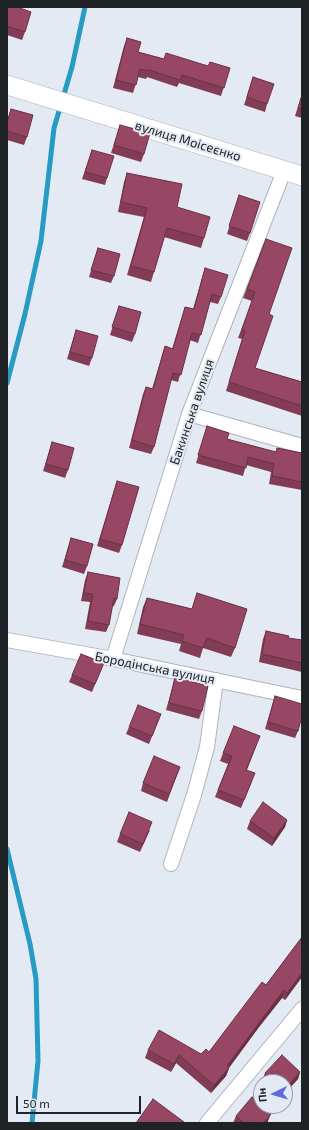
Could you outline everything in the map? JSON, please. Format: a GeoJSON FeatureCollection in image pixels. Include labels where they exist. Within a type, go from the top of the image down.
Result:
{"type":"FeatureCollection","features":[{"type":"Feature","properties":{"kind":"street","name":"вулиця Моісеєнко"},"geometry":{"type":"LineString","coordinates":[[7,85],[293,174]]}},
{"type":"Feature","properties":{"kind":"street","name":"Бакинська вулиця"},"geometry":{"type":"LineString","coordinates":[[113,659],[189,414],[293,174]]}},
{"type":"Feature","properties":{"kind":"street"},"geometry":{"type":"LineString","coordinates":[[189,414],[302,446]]}},
{"type":"Feature","properties":{"kind":"street","name":"Бородінська вулиця"},"geometry":{"type":"LineString","coordinates":[[7,640],[113,659],[302,698]]}},
{"type":"Feature","properties":{"kind":"street"},"geometry":{"type":"LineString","coordinates":[[171,864],[194,795],[207,747],[216,680]]}},
{"type":"Feature","properties":{"kind":"street"},"geometry":{"type":"LineString","coordinates":[[207,1123],[302,1009]]}},
{"type":"Feature","properties":{"kind":"building"},"geometry":{"type":"Polygon","coordinates":[[[7,7],[17,7],[31,12],[25,32],[7,26],[7,7]]]}},
{"type":"Feature","properties":{"kind":"building"},"geometry":{"type":"Polygon","coordinates":[[[127,38],[141,42],[138,52],[164,59],[166,53],[208,66],[210,62],[230,68],[224,88],[182,75],[180,80],[149,70],[140,69],[136,85],[116,80],[127,38]]]}},
{"type":"Feature","properties":{"kind":"building"},"geometry":{"type":"Polygon","coordinates":[[[253,77],[274,84],[267,104],[247,97],[253,77]]]}},
{"type":"Feature","properties":{"kind":"building"},"geometry":{"type":"Polygon","coordinates":[[[302,95],[302,109],[298,108],[302,95]]]}},
{"type":"Feature","properties":{"kind":"building"},"geometry":{"type":"Polygon","coordinates":[[[11,109],[33,115],[27,137],[7,131],[7,123],[11,109]]]}},
{"type":"Feature","properties":{"kind":"building"},"geometry":{"type":"Polygon","coordinates":[[[120,125],[150,133],[144,154],[114,145],[120,125]]]}},
{"type":"Feature","properties":{"kind":"building"},"geometry":{"type":"Polygon","coordinates":[[[92,150],[114,156],[107,178],[85,172],[92,150]]]}},
{"type":"Feature","properties":{"kind":"building"},"geometry":{"type":"Polygon","coordinates":[[[127,173],[182,184],[177,207],[210,217],[204,238],[167,228],[154,272],[131,266],[147,208],[121,202],[127,173]]]}},
{"type":"Feature","properties":{"kind":"building"},"geometry":{"type":"Polygon","coordinates":[[[239,195],[260,202],[250,233],[229,226],[239,195]]]}},
{"type":"Feature","properties":{"kind":"building"},"geometry":{"type":"Polygon","coordinates":[[[266,239],[292,248],[269,314],[273,316],[255,368],[302,382],[302,406],[229,382],[245,331],[242,329],[255,292],[247,289],[266,239]]]}},
{"type":"Feature","properties":{"kind":"building"},"geometry":{"type":"Polygon","coordinates":[[[98,248],[120,254],[114,276],[91,270],[98,248]]]}},
{"type":"Feature","properties":{"kind":"building"},"geometry":{"type":"Polygon","coordinates":[[[205,268],[228,275],[221,297],[212,294],[201,335],[192,333],[181,375],[173,373],[154,447],[132,440],[146,387],[153,389],[165,346],[173,349],[185,307],[194,309],[205,268]]]}},
{"type":"Feature","properties":{"kind":"building"},"geometry":{"type":"Polygon","coordinates":[[[119,306],[141,312],[135,334],[112,327],[119,306]]]}},
{"type":"Feature","properties":{"kind":"building"},"geometry":{"type":"Polygon","coordinates":[[[76,330],[98,336],[92,358],[70,352],[76,330]]]}},
{"type":"Feature","properties":{"kind":"building"},"geometry":{"type":"Polygon","coordinates":[[[207,426],[229,433],[227,439],[276,452],[277,448],[302,453],[302,482],[272,476],[274,464],[248,457],[246,468],[198,455],[207,426]]]}},
{"type":"Feature","properties":{"kind":"building"},"geometry":{"type":"Polygon","coordinates":[[[52,442],[74,448],[68,470],[46,464],[52,442]]]}},
{"type":"Feature","properties":{"kind":"building"},"geometry":{"type":"Polygon","coordinates":[[[117,481],[139,487],[122,545],[100,539],[117,481]]]}},
{"type":"Feature","properties":{"kind":"building"},"geometry":{"type":"Polygon","coordinates":[[[71,538],[93,544],[87,566],[65,560],[71,538]]]}},
{"type":"Feature","properties":{"kind":"building"},"geometry":{"type":"Polygon","coordinates":[[[88,572],[120,578],[117,599],[114,598],[109,625],[88,621],[93,594],[84,593],[88,572]]]}},
{"type":"Feature","properties":{"kind":"building"},"geometry":{"type":"Polygon","coordinates":[[[197,593],[247,609],[235,648],[207,638],[203,648],[182,641],[184,635],[140,624],[147,598],[192,609],[197,593]]]}},
{"type":"Feature","properties":{"kind":"building"},"geometry":{"type":"Polygon","coordinates":[[[266,631],[289,636],[288,638],[302,640],[302,663],[262,654],[266,631]]]}},
{"type":"Feature","properties":{"kind":"building"},"geometry":{"type":"Polygon","coordinates":[[[81,654],[104,663],[95,684],[72,675],[81,654]]]}},
{"type":"Feature","properties":{"kind":"building"},"geometry":{"type":"Polygon","coordinates":[[[175,677],[208,686],[202,711],[169,703],[175,677]]]}},
{"type":"Feature","properties":{"kind":"building"},"geometry":{"type":"Polygon","coordinates":[[[275,696],[302,704],[302,716],[298,731],[268,722],[275,696]]]}},
{"type":"Feature","properties":{"kind":"building"},"geometry":{"type":"Polygon","coordinates":[[[138,705],[161,714],[152,736],[129,727],[138,705]]]}},
{"type":"Feature","properties":{"kind":"building"},"geometry":{"type":"Polygon","coordinates":[[[234,726],[260,736],[246,770],[255,773],[244,800],[218,790],[232,756],[223,753],[234,726]]]}},
{"type":"Feature","properties":{"kind":"building"},"geometry":{"type":"Polygon","coordinates":[[[154,756],[180,767],[169,794],[143,783],[154,756]]]}},
{"type":"Feature","properties":{"kind":"building"},"geometry":{"type":"Polygon","coordinates":[[[263,802],[287,820],[274,838],[250,821],[263,802]]]}},
{"type":"Feature","properties":{"kind":"building"},"geometry":{"type":"Polygon","coordinates":[[[129,812],[152,822],[143,844],[120,834],[129,812]]]}},
{"type":"Feature","properties":{"kind":"building"},"geometry":{"type":"Polygon","coordinates":[[[302,937],[302,973],[287,993],[284,990],[227,1066],[229,1068],[214,1085],[179,1055],[174,1064],[148,1050],[159,1030],[201,1054],[206,1049],[209,1052],[262,982],[266,985],[302,937]]]}},
{"type":"Feature","properties":{"kind":"building"},"geometry":{"type":"Polygon","coordinates":[[[282,1055],[300,1072],[293,1080],[293,1074],[265,1073],[282,1055]]]}},
{"type":"Feature","properties":{"kind":"building"},"geometry":{"type":"Polygon","coordinates":[[[252,1097],[253,1114],[271,1114],[263,1123],[244,1123],[236,1116],[252,1097]]]}},
{"type":"Feature","properties":{"kind":"building"},"geometry":{"type":"Polygon","coordinates":[[[153,1099],[184,1122],[136,1123],[153,1099]]]}},
{"type":"Feature","properties":{"kind":"waterway"},"geometry":{"type":"LineString","coordinates":[[7,383],[25,314],[41,241],[54,128],[72,67],[85,7]]}},
{"type":"Feature","properties":{"kind":"waterway"},"geometry":{"type":"LineString","coordinates":[[7,849],[30,944],[36,979],[38,1061],[32,1123]]}}]}
